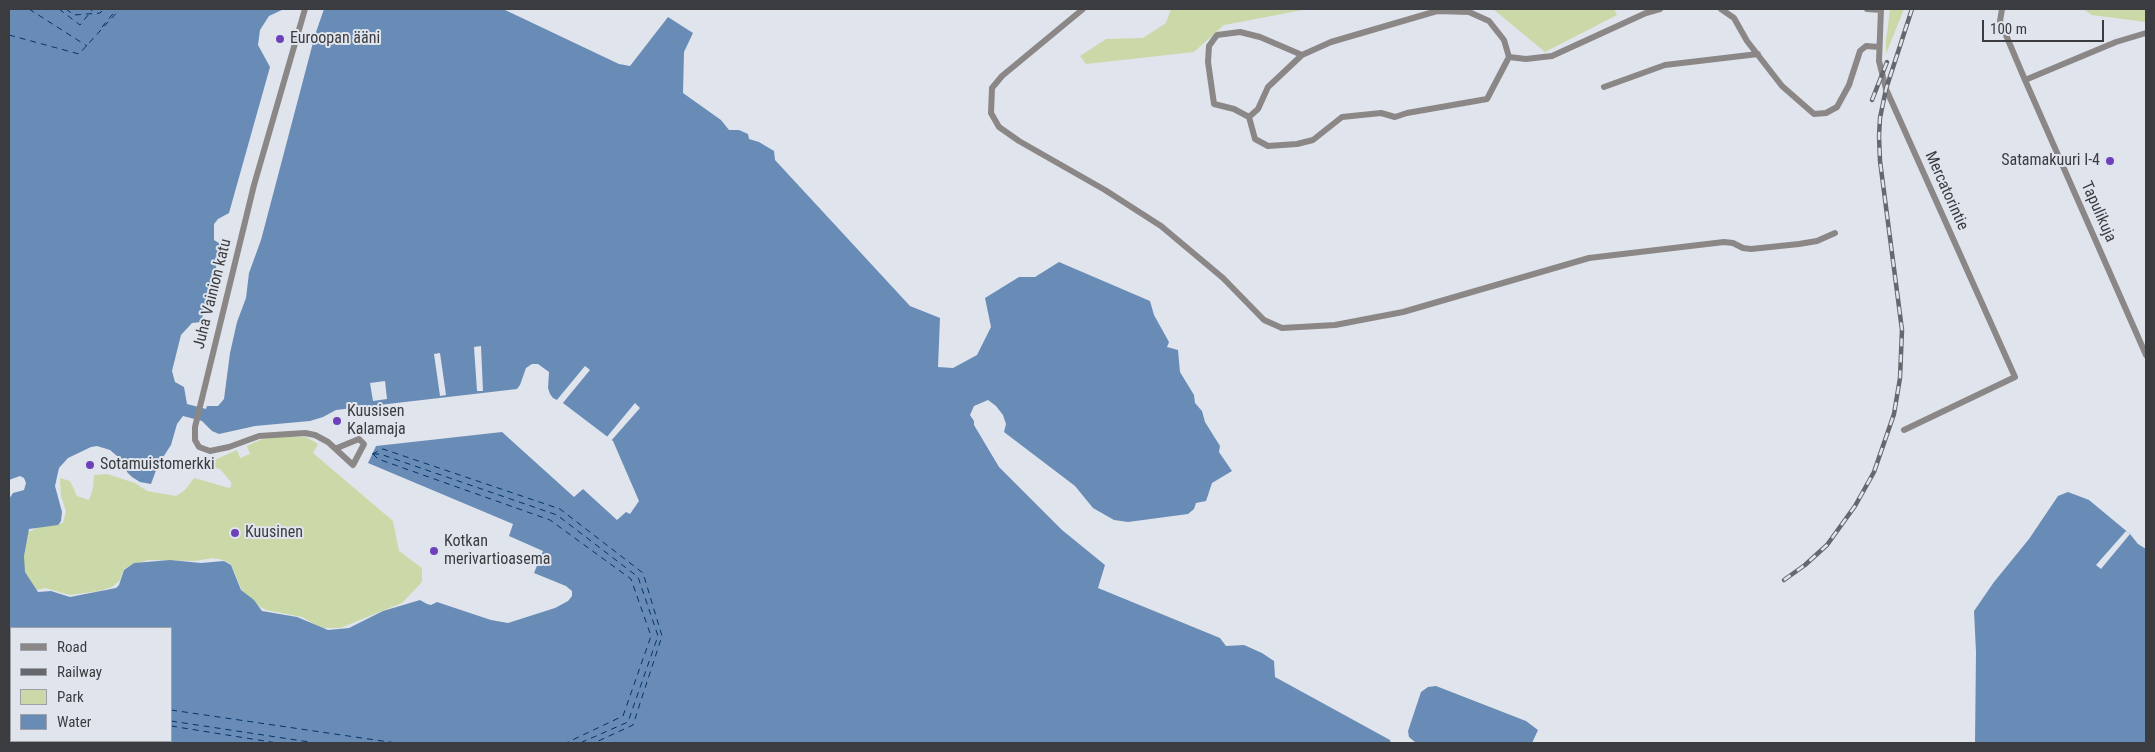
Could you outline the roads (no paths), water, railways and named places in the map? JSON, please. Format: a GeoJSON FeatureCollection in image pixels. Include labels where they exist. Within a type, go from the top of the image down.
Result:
{"type":"FeatureCollection","features":[{"type":"Feature","properties":{"kind":"street","name":"Juha Vainion katu"},"geometry":{"type":"LineString","coordinates":[[305,9],[254,185],[194,427],[195,440],[199,447],[210,451],[229,447],[259,436],[305,433],[315,435],[337,448]]}},
{"type":"Feature","properties":{"kind":"street"},"geometry":{"type":"LineString","coordinates":[[1083,9],[1002,76],[992,88],[991,113],[999,126],[1019,141],[1097,185],[1161,226],[1224,278],[1264,320],[1282,328],[1335,325],[1403,312],[1589,258],[1724,242],[1751,249],[1817,242],[1835,233]]}},
{"type":"Feature","properties":{"kind":"street"},"geometry":{"type":"LineString","coordinates":[[1509,57],[1526,59],[1552,56],[1646,13],[1660,9]]}},
{"type":"Feature","properties":{"kind":"street"},"geometry":{"type":"LineString","coordinates":[[1721,9],[1734,18],[1782,86],[1814,114],[1826,113],[1837,107],[1849,85],[1860,50],[1866,46],[1878,46]]}},
{"type":"Feature","properties":{"kind":"street"},"geometry":{"type":"LineString","coordinates":[[1867,9],[1881,10]]}},
{"type":"Feature","properties":{"kind":"street","name":"Tapulikuja"},"geometry":{"type":"LineString","coordinates":[[2002,9],[2000,21],[2146,355]]}},
{"type":"Feature","properties":{"kind":"street","name":"Mercatorintie"},"geometry":{"type":"LineString","coordinates":[[1881,10],[1878,46],[1879,62],[1886,89],[2015,377],[1904,430]]}},
{"type":"Feature","properties":{"kind":"street"},"geometry":{"type":"LineString","coordinates":[[1248,117],[1258,109],[1268,87],[1302,55],[1331,42],[1437,11],[1469,12],[1490,21],[1504,40],[1509,57],[1487,99],[1396,117],[1381,113],[1342,117],[1312,140],[1297,144],[1268,146],[1255,139],[1248,117],[1234,109],[1214,104],[1208,46],[1217,35],[1240,32],[1260,37],[1302,55]]}},
{"type":"Feature","properties":{"kind":"street"},"geometry":{"type":"LineString","coordinates":[[2025,80],[2116,42],[2146,35]]}},
{"type":"Feature","properties":{"kind":"street"},"geometry":{"type":"LineString","coordinates":[[1604,87],[1664,65],[1758,54]]}},
{"type":"Feature","properties":{"kind":"water"},"geometry":{"type":"Polygon","coordinates":[[[9,9],[284,9],[269,16],[260,30],[258,45],[270,67],[229,213],[218,219],[214,224],[214,240],[222,245],[201,322],[192,323],[181,335],[172,371],[175,382],[184,387],[187,404],[206,409],[207,406],[218,406],[224,399],[230,353],[237,322],[246,298],[249,273],[261,240],[315,35],[324,9],[503,9],[619,64],[630,66],[668,17],[693,33],[684,52],[683,93],[721,120],[729,130],[739,130],[748,134],[749,139],[759,142],[774,151],[775,160],[910,306],[940,318],[938,367],[953,368],[977,355],[991,327],[985,298],[1019,277],[1035,277],[1059,262],[1150,301],[1154,315],[1169,342],[1167,347],[1178,350],[1180,372],[1194,395],[1195,403],[1202,411],[1205,422],[1220,446],[1219,452],[1232,471],[1212,483],[1206,501],[1196,503],[1194,509],[1188,514],[1128,522],[1114,520],[1093,508],[1075,486],[1004,432],[1006,424],[1003,415],[988,400],[974,406],[970,415],[974,425],[999,467],[1062,530],[1105,565],[1098,588],[1220,638],[1226,646],[1244,645],[1262,653],[1274,661],[1275,677],[1390,740],[1391,743],[9,743],[9,499],[13,493],[24,490],[26,483],[24,478],[20,476],[9,480],[9,9]],[[532,364],[526,368],[517,389],[336,410],[310,421],[255,426],[219,434],[212,431],[202,421],[183,416],[177,424],[171,445],[158,465],[151,484],[140,482],[132,477],[127,472],[124,462],[110,450],[97,446],[91,447],[68,458],[59,468],[55,486],[62,512],[61,521],[58,525],[29,529],[24,556],[25,572],[38,592],[51,591],[70,597],[116,588],[119,585],[124,570],[134,563],[170,560],[201,563],[224,561],[231,565],[241,590],[254,600],[262,611],[297,617],[328,630],[349,628],[383,611],[420,600],[431,605],[437,602],[491,620],[508,623],[555,608],[568,601],[572,596],[572,591],[566,586],[534,573],[543,551],[509,536],[513,524],[368,463],[376,446],[502,432],[574,497],[583,489],[617,520],[626,512],[630,514],[639,501],[613,441],[563,403],[553,398],[548,388],[549,372],[538,364],[532,364]]]}},
{"type":"Feature","properties":{"kind":"water"},"geometry":{"type":"Polygon","coordinates":[[[2068,492],[2089,500],[2146,549],[2146,743],[1975,743],[1976,652],[1974,611],[1994,582],[2029,539],[2058,496],[2068,492]]]}},
{"type":"Feature","properties":{"kind":"water"},"geometry":{"type":"Polygon","coordinates":[[[1436,686],[1526,721],[1538,730],[1532,743],[1416,743],[1409,737],[1408,731],[1421,692],[1428,687],[1436,686]]]}},
{"type":"Feature","properties":{"kind":"railway"},"geometry":{"type":"LineString","coordinates":[[1784,580],[1805,565],[1827,545],[1855,506],[1874,472],[1894,414],[1900,378],[1902,330],[1880,161],[1879,136],[1880,118],[1886,89],[1912,9]]}},
{"type":"Feature","properties":{"kind":"railway"},"geometry":{"type":"LineString","coordinates":[[1872,100],[1887,62]]}},
{"type":"Feature","properties":{"kind":"place","name":"Euroopan ääni"},"geometry":{"type":"Point","coordinates":[280,39]}},
{"type":"Feature","properties":{"kind":"place","name":"Satamakuuri I-4"},"geometry":{"type":"Point","coordinates":[2110,161]}},
{"type":"Feature","properties":{"kind":"place","name":"Kuusisen Kalamaja"},"geometry":{"type":"Point","coordinates":[337,421]}},
{"type":"Feature","properties":{"kind":"place","name":"Sotamuistomerkki"},"geometry":{"type":"Point","coordinates":[90,465]}},
{"type":"Feature","properties":{"kind":"place","name":"Kuusinen"},"geometry":{"type":"Point","coordinates":[235,533]}},
{"type":"Feature","properties":{"kind":"place","name":"Kotkan merivartioasema"},"geometry":{"type":"Point","coordinates":[434,551]}}]}
